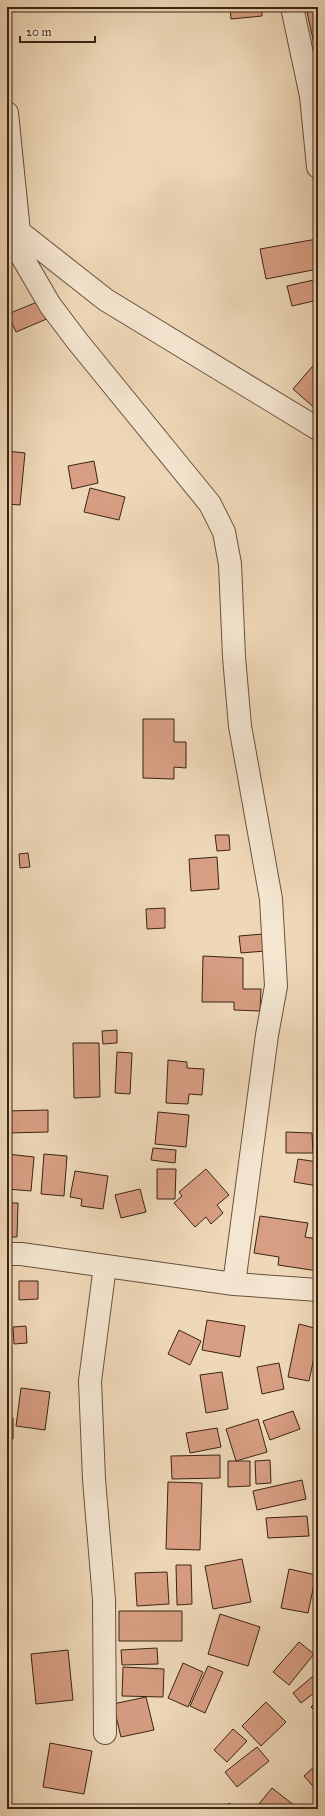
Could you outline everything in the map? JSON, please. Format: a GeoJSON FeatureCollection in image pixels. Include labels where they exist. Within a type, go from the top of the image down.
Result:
{"type":"FeatureCollection","features":[{"type":"Feature","properties":{"kind":"street"},"geometry":{"type":"LineString","coordinates":[[292,7],[312,96],[318,167]]}},
{"type":"Feature","properties":{"kind":"street"},"geometry":{"type":"LineString","coordinates":[[7,113],[11,228],[55,311],[78,342],[210,504],[224,532],[230,564],[234,657],[240,726],[272,899],[276,986],[267,1035],[234,1284]]}},
{"type":"Feature","properties":{"kind":"street"},"geometry":{"type":"LineString","coordinates":[[11,228],[106,300],[318,429]]}},
{"type":"Feature","properties":{"kind":"street"},"geometry":{"type":"LineString","coordinates":[[7,1254],[21,1254],[234,1284],[318,1290]]}},
{"type":"Feature","properties":{"kind":"street"},"geometry":{"type":"LineString","coordinates":[[105,1266],[101,1286],[90,1381],[94,1479],[104,1600],[105,1733]]}},
{"type":"Feature","properties":{"kind":"building"},"geometry":{"type":"Polygon","coordinates":[[[230,7],[262,7],[262,16],[231,19],[230,7]]]}},
{"type":"Feature","properties":{"kind":"building"},"geometry":{"type":"Polygon","coordinates":[[[306,7],[318,7],[318,63],[306,7]]]}},
{"type":"Feature","properties":{"kind":"building"},"geometry":{"type":"Polygon","coordinates":[[[317,239],[318,269],[266,279],[260,249],[317,239]]]}},
{"type":"Feature","properties":{"kind":"building"},"geometry":{"type":"Polygon","coordinates":[[[318,279],[318,300],[292,306],[287,286],[318,279]]]}},
{"type":"Feature","properties":{"kind":"building"},"geometry":{"type":"Polygon","coordinates":[[[42,300],[49,318],[16,332],[8,314],[42,300]]]}},
{"type":"Feature","properties":{"kind":"building"},"geometry":{"type":"Polygon","coordinates":[[[318,360],[318,411],[293,389],[318,360]]]}},
{"type":"Feature","properties":{"kind":"building"},"geometry":{"type":"Polygon","coordinates":[[[7,451],[25,453],[20,505],[7,504],[7,451]]]}},
{"type":"Feature","properties":{"kind":"building"},"geometry":{"type":"Polygon","coordinates":[[[94,461],[98,483],[72,489],[68,466],[94,461]]]}},
{"type":"Feature","properties":{"kind":"building"},"geometry":{"type":"Polygon","coordinates":[[[90,488],[125,497],[119,520],[84,512],[90,488]]]}},
{"type":"Feature","properties":{"kind":"building"},"geometry":{"type":"Polygon","coordinates":[[[143,719],[174,719],[174,742],[186,742],[186,768],[174,767],[174,779],[143,778],[143,719]]]}},
{"type":"Feature","properties":{"kind":"building"},"geometry":{"type":"Polygon","coordinates":[[[215,835],[229,835],[230,850],[217,851],[215,835]]]}},
{"type":"Feature","properties":{"kind":"building"},"geometry":{"type":"Polygon","coordinates":[[[28,853],[30,867],[20,868],[19,854],[28,853]]]}},
{"type":"Feature","properties":{"kind":"building"},"geometry":{"type":"Polygon","coordinates":[[[217,857],[219,889],[191,891],[189,859],[217,857]]]}},
{"type":"Feature","properties":{"kind":"building"},"geometry":{"type":"Polygon","coordinates":[[[165,908],[165,928],[147,929],[146,909],[165,908]]]}},
{"type":"Feature","properties":{"kind":"building"},"geometry":{"type":"Polygon","coordinates":[[[263,934],[265,951],[241,953],[239,936],[263,934]]]}},
{"type":"Feature","properties":{"kind":"building"},"geometry":{"type":"Polygon","coordinates":[[[203,956],[243,958],[243,989],[261,989],[260,1011],[234,1010],[234,1002],[202,1002],[203,956]]]}},
{"type":"Feature","properties":{"kind":"building"},"geometry":{"type":"Polygon","coordinates":[[[117,1030],[117,1043],[103,1044],[102,1031],[117,1030]]]}},
{"type":"Feature","properties":{"kind":"building"},"geometry":{"type":"Polygon","coordinates":[[[73,1043],[99,1043],[100,1097],[74,1098],[73,1043]]]}},
{"type":"Feature","properties":{"kind":"building"},"geometry":{"type":"Polygon","coordinates":[[[117,1052],[132,1053],[130,1094],[115,1093],[117,1052]]]}},
{"type":"Feature","properties":{"kind":"building"},"geometry":{"type":"Polygon","coordinates":[[[168,1060],[187,1062],[187,1068],[204,1069],[202,1095],[189,1094],[188,1104],[166,1103],[168,1060]]]}},
{"type":"Feature","properties":{"kind":"building"},"geometry":{"type":"Polygon","coordinates":[[[48,1110],[48,1132],[7,1133],[7,1111],[48,1110]]]}},
{"type":"Feature","properties":{"kind":"building"},"geometry":{"type":"Polygon","coordinates":[[[158,1112],[189,1115],[186,1147],[155,1144],[158,1112]]]}},
{"type":"Feature","properties":{"kind":"building"},"geometry":{"type":"Polygon","coordinates":[[[286,1132],[312,1133],[313,1153],[286,1153],[286,1132]]]}},
{"type":"Feature","properties":{"kind":"building"},"geometry":{"type":"Polygon","coordinates":[[[153,1148],[176,1150],[175,1163],[151,1160],[153,1148]]]}},
{"type":"Feature","properties":{"kind":"building"},"geometry":{"type":"Polygon","coordinates":[[[7,1154],[34,1157],[31,1191],[7,1189],[7,1154]]]}},
{"type":"Feature","properties":{"kind":"building"},"geometry":{"type":"Polygon","coordinates":[[[44,1154],[67,1156],[64,1196],[41,1194],[44,1154]]]}},
{"type":"Feature","properties":{"kind":"building"},"geometry":{"type":"Polygon","coordinates":[[[298,1159],[318,1162],[318,1186],[294,1182],[298,1159]]]}},
{"type":"Feature","properties":{"kind":"building"},"geometry":{"type":"Polygon","coordinates":[[[157,1169],[176,1169],[175,1199],[157,1199],[157,1169]]]}},
{"type":"Feature","properties":{"kind":"building"},"geometry":{"type":"Polygon","coordinates":[[[206,1169],[229,1195],[217,1205],[223,1213],[211,1224],[206,1217],[195,1227],[174,1203],[182,1196],[179,1192],[206,1169]]]}},
{"type":"Feature","properties":{"kind":"building"},"geometry":{"type":"Polygon","coordinates":[[[75,1171],[108,1176],[103,1209],[81,1206],[82,1199],[70,1197],[75,1171]]]}},
{"type":"Feature","properties":{"kind":"building"},"geometry":{"type":"Polygon","coordinates":[[[140,1189],[146,1212],[121,1218],[115,1195],[140,1189]]]}},
{"type":"Feature","properties":{"kind":"building"},"geometry":{"type":"Polygon","coordinates":[[[7,1203],[18,1203],[17,1237],[7,1237],[7,1203]]]}},
{"type":"Feature","properties":{"kind":"building"},"geometry":{"type":"Polygon","coordinates":[[[260,1216],[308,1223],[305,1237],[318,1239],[318,1271],[278,1265],[279,1257],[254,1253],[260,1216]]]}},
{"type":"Feature","properties":{"kind":"building"},"geometry":{"type":"Polygon","coordinates":[[[19,1281],[38,1281],[38,1299],[19,1300],[19,1281]]]}},
{"type":"Feature","properties":{"kind":"building"},"geometry":{"type":"Polygon","coordinates":[[[207,1320],[245,1326],[240,1357],[202,1350],[207,1320]]]}},
{"type":"Feature","properties":{"kind":"building"},"geometry":{"type":"Polygon","coordinates":[[[299,1324],[318,1329],[318,1339],[309,1381],[288,1377],[299,1324]]]}},
{"type":"Feature","properties":{"kind":"building"},"geometry":{"type":"Polygon","coordinates":[[[7,1325],[12,1353],[7,1354],[7,1325]]]}},
{"type":"Feature","properties":{"kind":"building"},"geometry":{"type":"Polygon","coordinates":[[[26,1326],[27,1343],[14,1344],[13,1327],[26,1326]]]}},
{"type":"Feature","properties":{"kind":"building"},"geometry":{"type":"Polygon","coordinates":[[[179,1330],[201,1341],[190,1365],[168,1354],[179,1330]]]}},
{"type":"Feature","properties":{"kind":"building"},"geometry":{"type":"Polygon","coordinates":[[[279,1363],[284,1389],[262,1394],[257,1367],[279,1363]]]}},
{"type":"Feature","properties":{"kind":"building"},"geometry":{"type":"Polygon","coordinates":[[[222,1372],[228,1409],[206,1413],[200,1375],[222,1372]]]}},
{"type":"Feature","properties":{"kind":"building"},"geometry":{"type":"Polygon","coordinates":[[[21,1388],[50,1392],[45,1430],[16,1426],[21,1388]]]}},
{"type":"Feature","properties":{"kind":"building"},"geometry":{"type":"Polygon","coordinates":[[[318,1394],[318,1415],[315,1415],[318,1394]]]}},
{"type":"Feature","properties":{"kind":"building"},"geometry":{"type":"Polygon","coordinates":[[[293,1411],[300,1429],[270,1440],[263,1421],[293,1411]]]}},
{"type":"Feature","properties":{"kind":"building"},"geometry":{"type":"Polygon","coordinates":[[[7,1418],[13,1418],[13,1439],[7,1439],[7,1418]]]}},
{"type":"Feature","properties":{"kind":"building"},"geometry":{"type":"Polygon","coordinates":[[[258,1419],[267,1452],[236,1461],[226,1429],[258,1419]]]}},
{"type":"Feature","properties":{"kind":"building"},"geometry":{"type":"Polygon","coordinates":[[[217,1428],[221,1447],[190,1453],[186,1433],[217,1428]]]}},
{"type":"Feature","properties":{"kind":"building"},"geometry":{"type":"Polygon","coordinates":[[[220,1455],[220,1478],[172,1479],[171,1456],[220,1455]]]}},
{"type":"Feature","properties":{"kind":"building"},"geometry":{"type":"Polygon","coordinates":[[[270,1460],[271,1483],[256,1484],[255,1461],[270,1460]]]}},
{"type":"Feature","properties":{"kind":"building"},"geometry":{"type":"Polygon","coordinates":[[[228,1461],[250,1461],[250,1486],[228,1487],[228,1461]]]}},
{"type":"Feature","properties":{"kind":"building"},"geometry":{"type":"Polygon","coordinates":[[[302,1480],[306,1499],[257,1510],[253,1491],[302,1480]]]}},
{"type":"Feature","properties":{"kind":"building"},"geometry":{"type":"Polygon","coordinates":[[[168,1482],[202,1483],[200,1550],[166,1549],[168,1482]]]}},
{"type":"Feature","properties":{"kind":"building"},"geometry":{"type":"Polygon","coordinates":[[[307,1516],[309,1536],[268,1538],[266,1518],[307,1516]]]}},
{"type":"Feature","properties":{"kind":"building"},"geometry":{"type":"Polygon","coordinates":[[[242,1559],[251,1602],[213,1609],[205,1566],[242,1559]]]}},
{"type":"Feature","properties":{"kind":"building"},"geometry":{"type":"Polygon","coordinates":[[[176,1565],[191,1565],[192,1604],[177,1605],[176,1565]]]}},
{"type":"Feature","properties":{"kind":"building"},"geometry":{"type":"Polygon","coordinates":[[[289,1569],[316,1575],[308,1613],[281,1608],[289,1569]]]}},
{"type":"Feature","properties":{"kind":"building"},"geometry":{"type":"Polygon","coordinates":[[[167,1572],[169,1604],[137,1606],[135,1573],[167,1572]]]}},
{"type":"Feature","properties":{"kind":"building"},"geometry":{"type":"Polygon","coordinates":[[[119,1611],[182,1611],[182,1641],[119,1641],[119,1611]]]}},
{"type":"Feature","properties":{"kind":"building"},"geometry":{"type":"Polygon","coordinates":[[[220,1614],[260,1627],[248,1666],[208,1654],[220,1614]]]}},
{"type":"Feature","properties":{"kind":"building"},"geometry":{"type":"Polygon","coordinates":[[[299,1642],[314,1654],[289,1685],[273,1672],[299,1642]]]}},
{"type":"Feature","properties":{"kind":"building"},"geometry":{"type":"Polygon","coordinates":[[[157,1648],[158,1664],[122,1665],[121,1650],[157,1648]]]}},
{"type":"Feature","properties":{"kind":"building"},"geometry":{"type":"Polygon","coordinates":[[[68,1650],[73,1700],[36,1704],[31,1654],[68,1650]]]}},
{"type":"Feature","properties":{"kind":"building"},"geometry":{"type":"Polygon","coordinates":[[[183,1663],[203,1672],[188,1707],[168,1698],[183,1663]]]}},
{"type":"Feature","properties":{"kind":"building"},"geometry":{"type":"Polygon","coordinates":[[[208,1666],[223,1672],[205,1713],[190,1706],[208,1666]]]}},
{"type":"Feature","properties":{"kind":"building"},"geometry":{"type":"Polygon","coordinates":[[[123,1667],[164,1669],[163,1697],[122,1696],[123,1667]]]}},
{"type":"Feature","properties":{"kind":"building"},"geometry":{"type":"Polygon","coordinates":[[[318,1672],[318,1690],[301,1703],[293,1693],[318,1672]]]}},
{"type":"Feature","properties":{"kind":"building"},"geometry":{"type":"Polygon","coordinates":[[[146,1697],[154,1730],[121,1737],[113,1704],[146,1697]]]}},
{"type":"Feature","properties":{"kind":"building"},"geometry":{"type":"Polygon","coordinates":[[[318,1700],[318,1714],[311,1707],[318,1700]]]}},
{"type":"Feature","properties":{"kind":"building"},"geometry":{"type":"Polygon","coordinates":[[[266,1702],[286,1722],[261,1746],[242,1726],[266,1702]]]}},
{"type":"Feature","properties":{"kind":"building"},"geometry":{"type":"Polygon","coordinates":[[[233,1729],[247,1741],[227,1762],[214,1750],[233,1729]]]}},
{"type":"Feature","properties":{"kind":"building"},"geometry":{"type":"Polygon","coordinates":[[[50,1743],[92,1751],[84,1794],[43,1787],[50,1743]]]}},
{"type":"Feature","properties":{"kind":"building"},"geometry":{"type":"Polygon","coordinates":[[[257,1747],[269,1761],[237,1787],[225,1772],[257,1747]]]}},
{"type":"Feature","properties":{"kind":"building"},"geometry":{"type":"Polygon","coordinates":[[[318,1763],[318,1792],[304,1776],[318,1763]]]}},
{"type":"Feature","properties":{"kind":"building"},"geometry":{"type":"Polygon","coordinates":[[[272,1788],[299,1809],[255,1809],[272,1788]]]}},
{"type":"Feature","properties":{"kind":"building"},"geometry":{"type":"Polygon","coordinates":[[[229,1803],[236,1809],[224,1809],[229,1803]]]}}]}
